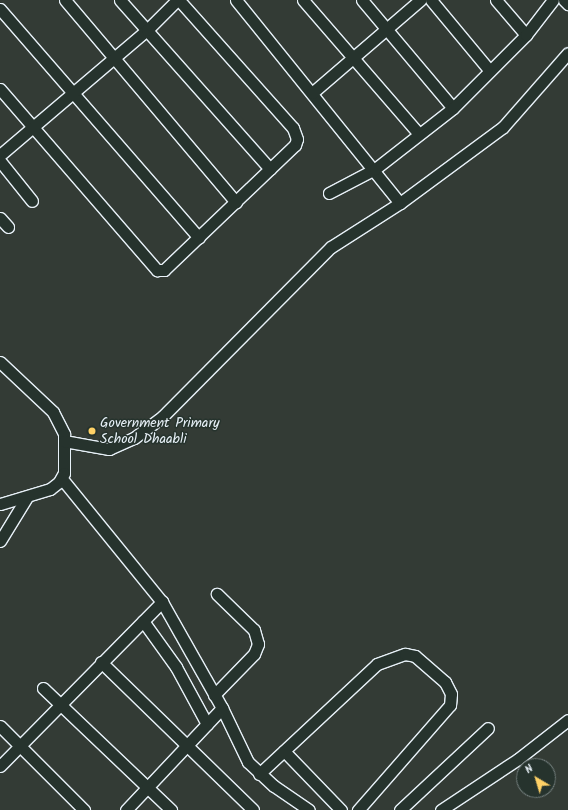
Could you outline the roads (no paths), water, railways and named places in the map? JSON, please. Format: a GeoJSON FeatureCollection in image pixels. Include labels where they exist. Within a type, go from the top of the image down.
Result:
{"type":"FeatureCollection","features":[{"type":"Feature","properties":{"kind":"street"},"geometry":{"type":"LineString","coordinates":[[65,0],[112,58],[236,202]]}},
{"type":"Feature","properties":{"kind":"street"},"geometry":{"type":"LineString","coordinates":[[120,0],[270,169]]}},
{"type":"Feature","properties":{"kind":"street"},"geometry":{"type":"LineString","coordinates":[[0,89],[31,128],[157,270],[164,270],[296,145],[293,128],[178,0],[147,30],[112,58],[31,128],[0,155]]}},
{"type":"Feature","properties":{"kind":"street"},"geometry":{"type":"LineString","coordinates":[[236,0],[375,169],[400,203]]}},
{"type":"Feature","properties":{"kind":"street"},"geometry":{"type":"LineString","coordinates":[[303,0],[352,59],[419,134]]}},
{"type":"Feature","properties":{"kind":"street"},"geometry":{"type":"LineString","coordinates":[[362,0],[453,108]]}},
{"type":"Feature","properties":{"kind":"street"},"geometry":{"type":"LineString","coordinates":[[312,93],[420,0]]}},
{"type":"Feature","properties":{"kind":"street"},"geometry":{"type":"LineString","coordinates":[[431,0],[490,71]]}},
{"type":"Feature","properties":{"kind":"street"},"geometry":{"type":"LineString","coordinates":[[496,0],[526,35]]}},
{"type":"Feature","properties":{"kind":"street"},"geometry":{"type":"LineString","coordinates":[[328,193],[375,169],[453,108],[526,35],[553,0]]}},
{"type":"Feature","properties":{"kind":"street"},"geometry":{"type":"LineString","coordinates":[[564,0],[568,4]]}},
{"type":"Feature","properties":{"kind":"street"},"geometry":{"type":"LineString","coordinates":[[0,9],[74,91],[199,238]]}},
{"type":"Feature","properties":{"kind":"street"},"geometry":{"type":"LineString","coordinates":[[64,441],[109,449],[134,438],[163,416],[331,247],[400,203],[503,127],[568,53]]}},
{"type":"Feature","properties":{"kind":"street"},"geometry":{"type":"LineString","coordinates":[[0,161],[32,201]]}},
{"type":"Feature","properties":{"kind":"street"},"geometry":{"type":"LineString","coordinates":[[0,218],[8,227]]}},
{"type":"Feature","properties":{"kind":"street"},"geometry":{"type":"LineString","coordinates":[[0,362],[53,412],[61,424],[64,441],[62,479],[162,602],[222,708],[242,752],[259,774],[303,809]]}},
{"type":"Feature","properties":{"kind":"street"},"geometry":{"type":"LineString","coordinates":[[0,504],[50,489],[62,479]]}},
{"type":"Feature","properties":{"kind":"street"},"geometry":{"type":"LineString","coordinates":[[0,541],[27,497]]}},
{"type":"Feature","properties":{"kind":"street"},"geometry":{"type":"LineString","coordinates":[[214,695],[254,654],[258,644],[254,630],[217,594]]}},
{"type":"Feature","properties":{"kind":"street"},"geometry":{"type":"LineString","coordinates":[[0,766],[101,662],[162,602]]}},
{"type":"Feature","properties":{"kind":"street"},"geometry":{"type":"LineString","coordinates":[[143,621],[176,667],[207,724]]}},
{"type":"Feature","properties":{"kind":"street"},"geometry":{"type":"LineString","coordinates":[[259,774],[377,664],[405,654],[414,656],[445,682],[451,694],[450,705],[358,810]]}},
{"type":"Feature","properties":{"kind":"street"},"geometry":{"type":"LineString","coordinates":[[101,662],[253,810]]}},
{"type":"Feature","properties":{"kind":"street"},"geometry":{"type":"LineString","coordinates":[[43,688],[170,810]]}},
{"type":"Feature","properties":{"kind":"street"},"geometry":{"type":"LineString","coordinates":[[126,810],[188,746],[222,708]]}},
{"type":"Feature","properties":{"kind":"street"},"geometry":{"type":"LineString","coordinates":[[441,810],[518,759],[568,720]]}},
{"type":"Feature","properties":{"kind":"street"},"geometry":{"type":"LineString","coordinates":[[0,726],[21,745],[84,810]]}},
{"type":"Feature","properties":{"kind":"street"},"geometry":{"type":"LineString","coordinates":[[400,810],[488,728]]}},
{"type":"Feature","properties":{"kind":"street"},"geometry":{"type":"LineString","coordinates":[[284,751],[342,810]]}},
{"type":"Feature","properties":{"kind":"place","name":"Government Primary School Dhaabli"},"geometry":{"type":"Point","coordinates":[92,431]}}]}
